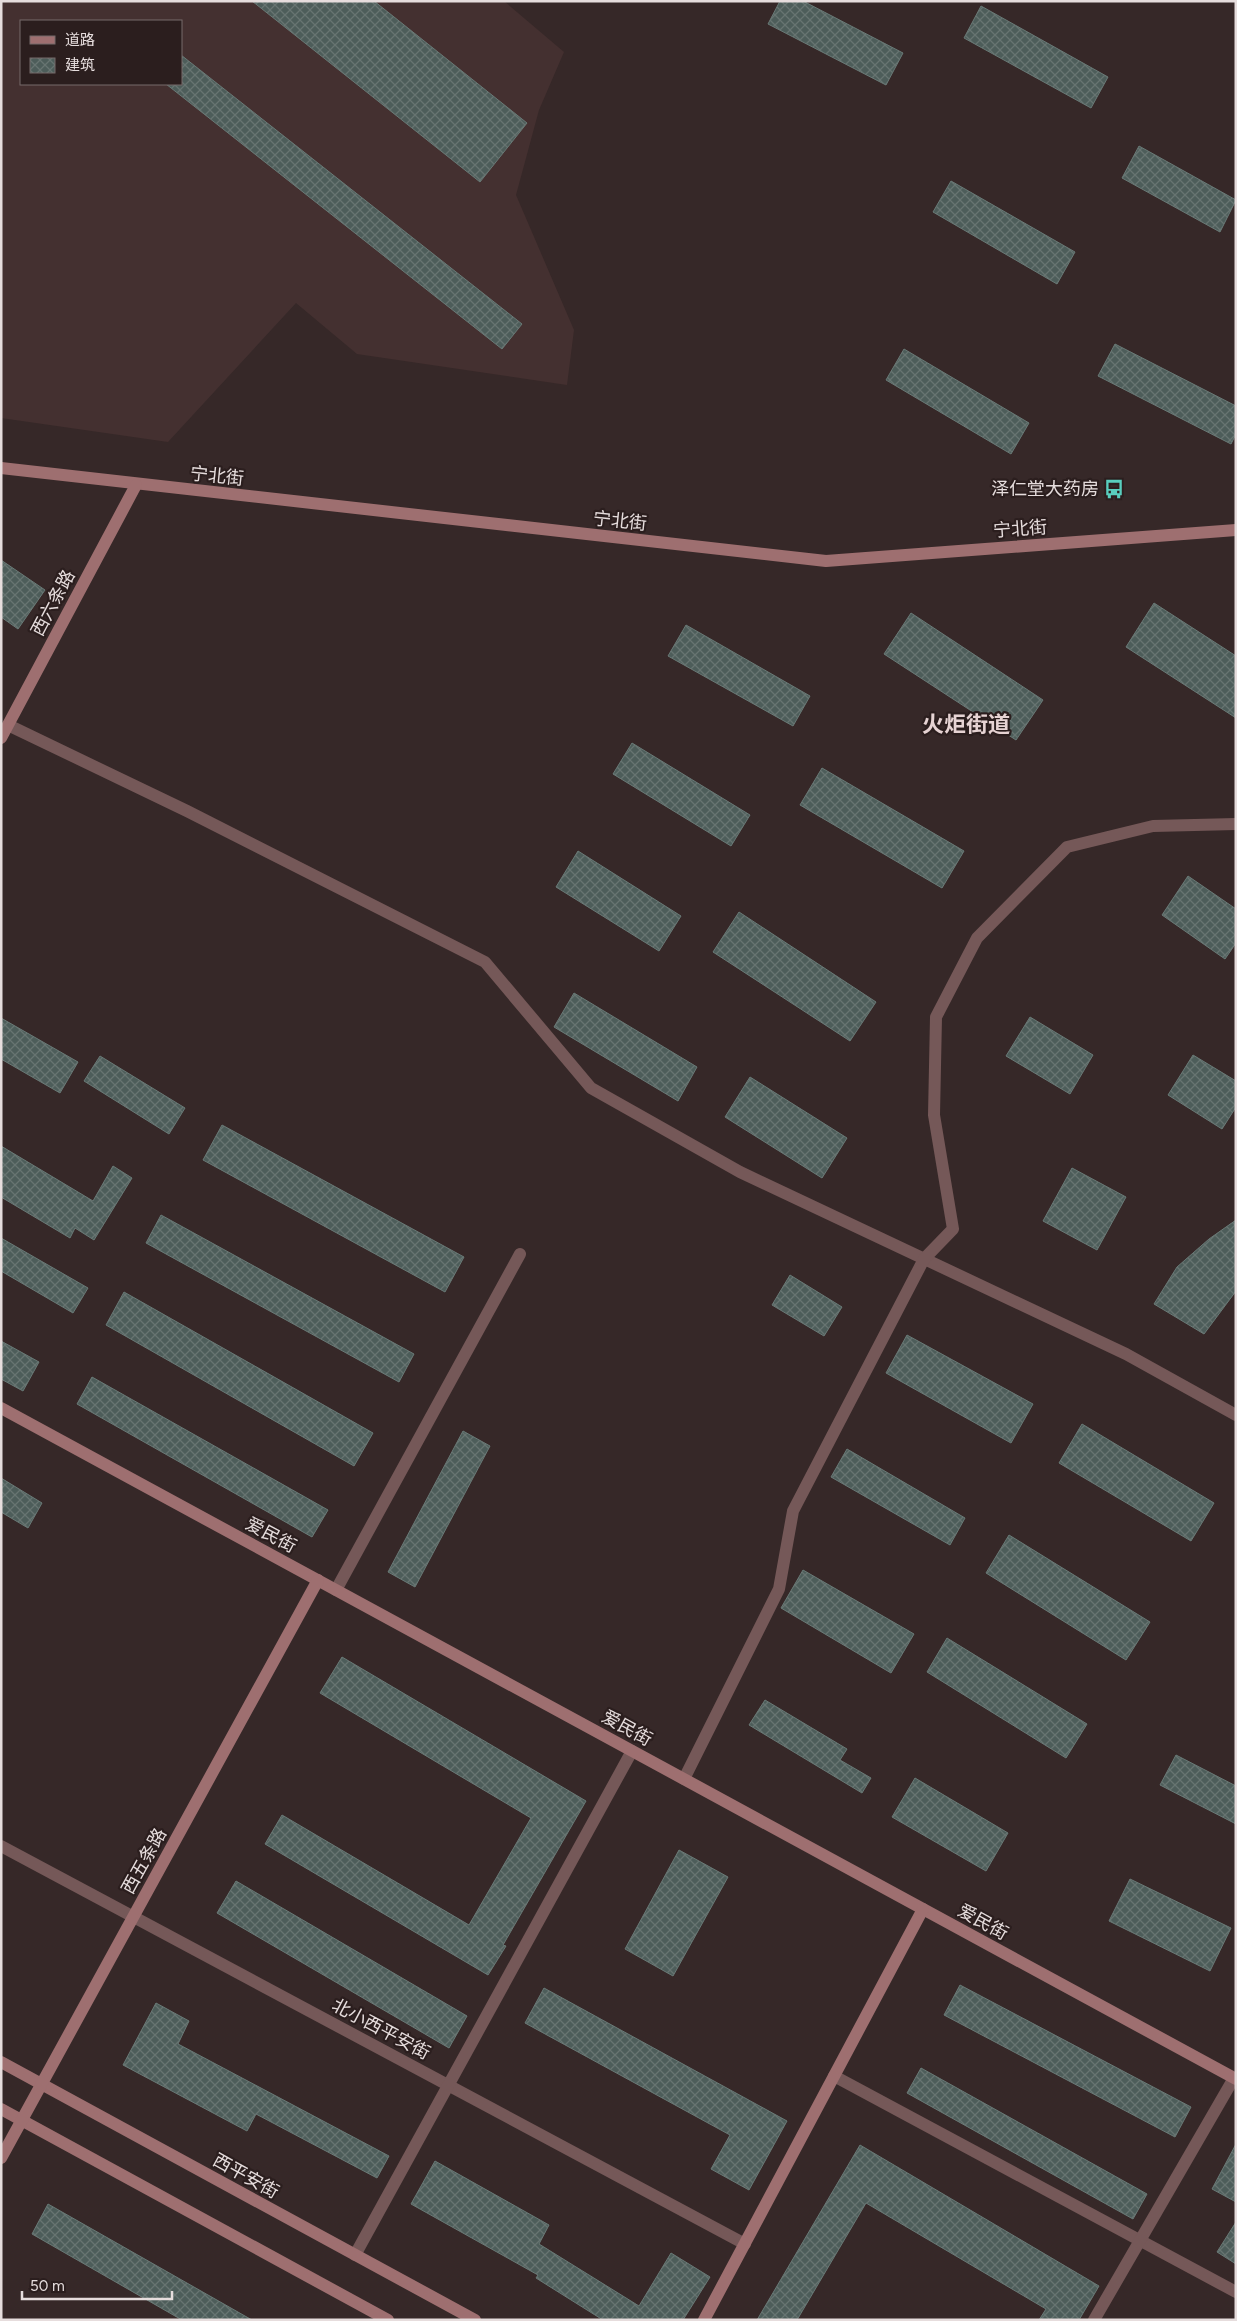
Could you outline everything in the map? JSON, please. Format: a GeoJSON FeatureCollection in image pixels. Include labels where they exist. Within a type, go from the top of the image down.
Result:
{"type":"FeatureCollection","features":[{"type":"Feature","properties":{"kind":"street","name":"宁北街"},"geometry":{"type":"LineString","coordinates":[[1,468],[136,485],[826,561],[1236,530]]}},
{"type":"Feature","properties":{"kind":"street","name":"西六条路"},"geometry":{"type":"LineString","coordinates":[[1,738],[136,485]]}},
{"type":"Feature","properties":{"kind":"street"},"geometry":{"type":"LineString","coordinates":[[8,725],[187,811],[485,962],[591,1088],[740,1172],[1126,1354],[1236,1415]]}},
{"type":"Feature","properties":{"kind":"street"},"geometry":{"type":"LineString","coordinates":[[684,1779],[779,1589],[793,1511],[924,1259],[953,1229],[934,1115],[936,1017],[977,938],[1067,847],[1153,826],[1236,824]]}},
{"type":"Feature","properties":{"kind":"street"},"geometry":{"type":"LineString","coordinates":[[336,1590],[520,1254]]}},
{"type":"Feature","properties":{"kind":"street","name":"爱民街"},"geometry":{"type":"LineString","coordinates":[[1,1408],[1235,2079]]}},
{"type":"Feature","properties":{"kind":"street","name":"西五条路"},"geometry":{"type":"LineString","coordinates":[[1,2158],[318,1580]]}},
{"type":"Feature","properties":{"kind":"street"},"geometry":{"type":"LineString","coordinates":[[355,2255],[632,1751]]}},
{"type":"Feature","properties":{"kind":"street","name":"北小西平安街"},"geometry":{"type":"LineString","coordinates":[[1,1846],[745,2244]]}},
{"type":"Feature","properties":{"kind":"street"},"geometry":{"type":"LineString","coordinates":[[704,2320],[923,1909]]}},
{"type":"Feature","properties":{"kind":"street","name":"西平安街"},"geometry":{"type":"LineString","coordinates":[[1,2062],[475,2320]]}},
{"type":"Feature","properties":{"kind":"street"},"geometry":{"type":"LineString","coordinates":[[834,2076],[1141,2239],[1236,2292]]}},
{"type":"Feature","properties":{"kind":"street"},"geometry":{"type":"LineString","coordinates":[[1094,2320],[1235,2079]]}},
{"type":"Feature","properties":{"kind":"street"},"geometry":{"type":"LineString","coordinates":[[1,2109],[388,2320]]}},
{"type":"Feature","properties":{"kind":"shaded area"},"geometry":{"type":"Polygon","coordinates":[[[1,1],[504,1],[564,52],[539,110],[516,195],[574,330],[567,385],[357,354],[296,303],[168,442],[1,418],[1,1]]]}},
{"type":"Feature","properties":{"kind":"building"},"geometry":{"type":"Polygon","coordinates":[[[252,1],[374,1],[527,123],[480,182],[252,1]]]}},
{"type":"Feature","properties":{"kind":"building"},"geometry":{"type":"Polygon","coordinates":[[[780,1],[803,1],[903,53],[886,85],[768,24],[780,1]]]}},
{"type":"Feature","properties":{"kind":"building"},"geometry":{"type":"Polygon","coordinates":[[[981,6],[1108,77],[1091,108],[964,38],[981,6]]]}},
{"type":"Feature","properties":{"kind":"building"},"geometry":{"type":"Polygon","coordinates":[[[182,56],[522,324],[502,349],[167,85],[182,85],[182,56]]]}},
{"type":"Feature","properties":{"kind":"building"},"geometry":{"type":"Polygon","coordinates":[[[1139,146],[1236,200],[1220,232],[1122,178],[1139,146]]]}},
{"type":"Feature","properties":{"kind":"building"},"geometry":{"type":"Polygon","coordinates":[[[951,181],[1075,252],[1057,284],[933,212],[951,181]]]}},
{"type":"Feature","properties":{"kind":"building"},"geometry":{"type":"Polygon","coordinates":[[[1115,344],[1236,406],[1236,434],[1231,444],[1098,376],[1115,344]]]}},
{"type":"Feature","properties":{"kind":"building"},"geometry":{"type":"Polygon","coordinates":[[[904,349],[1029,423],[1011,454],[886,380],[904,349]]]}},
{"type":"Feature","properties":{"kind":"building"},"geometry":{"type":"Polygon","coordinates":[[[1,560],[45,590],[18,629],[1,617],[1,560]]]}},
{"type":"Feature","properties":{"kind":"building"},"geometry":{"type":"Polygon","coordinates":[[[1154,603],[1236,656],[1236,718],[1126,647],[1154,603]]]}},
{"type":"Feature","properties":{"kind":"building"},"geometry":{"type":"Polygon","coordinates":[[[911,613],[1043,700],[1016,740],[884,654],[911,613]]]}},
{"type":"Feature","properties":{"kind":"building"},"geometry":{"type":"Polygon","coordinates":[[[686,625],[810,696],[793,726],[668,656],[686,625]]]}},
{"type":"Feature","properties":{"kind":"building"},"geometry":{"type":"Polygon","coordinates":[[[632,743],[750,815],[731,846],[613,774],[632,743]]]}},
{"type":"Feature","properties":{"kind":"building"},"geometry":{"type":"Polygon","coordinates":[[[822,768],[964,851],[942,888],[800,805],[822,768]]]}},
{"type":"Feature","properties":{"kind":"building"},"geometry":{"type":"Polygon","coordinates":[[[578,851],[681,916],[659,951],[556,887],[578,851]]]}},
{"type":"Feature","properties":{"kind":"building"},"geometry":{"type":"Polygon","coordinates":[[[1188,876],[1236,909],[1236,943],[1225,959],[1162,915],[1188,876]]]}},
{"type":"Feature","properties":{"kind":"building"},"geometry":{"type":"Polygon","coordinates":[[[739,912],[876,1002],[850,1041],[713,952],[739,912]]]}},
{"type":"Feature","properties":{"kind":"building"},"geometry":{"type":"Polygon","coordinates":[[[574,993],[697,1067],[678,1101],[554,1027],[574,993]]]}},
{"type":"Feature","properties":{"kind":"building"},"geometry":{"type":"Polygon","coordinates":[[[1030,1017],[1093,1055],[1070,1094],[1006,1056],[1030,1017]]]}},
{"type":"Feature","properties":{"kind":"building"},"geometry":{"type":"Polygon","coordinates":[[[1,1018],[78,1062],[60,1093],[1,1059],[1,1018]]]}},
{"type":"Feature","properties":{"kind":"building"},"geometry":{"type":"Polygon","coordinates":[[[1193,1055],[1236,1081],[1236,1107],[1222,1129],[1168,1095],[1193,1055]]]}},
{"type":"Feature","properties":{"kind":"building"},"geometry":{"type":"Polygon","coordinates":[[[100,1056],[185,1108],[169,1134],[84,1081],[100,1056]]]}},
{"type":"Feature","properties":{"kind":"building"},"geometry":{"type":"Polygon","coordinates":[[[750,1077],[847,1138],[822,1178],[725,1117],[750,1077]]]}},
{"type":"Feature","properties":{"kind":"building"},"geometry":{"type":"Polygon","coordinates":[[[222,1125],[464,1257],[445,1292],[203,1160],[222,1125]]]}},
{"type":"Feature","properties":{"kind":"building"},"geometry":{"type":"Polygon","coordinates":[[[1,1146],[93,1201],[113,1166],[132,1178],[94,1240],[75,1228],[70,1238],[1,1197],[1,1146]]]}},
{"type":"Feature","properties":{"kind":"building"},"geometry":{"type":"Polygon","coordinates":[[[1072,1168],[1126,1197],[1097,1250],[1043,1221],[1072,1168]]]}},
{"type":"Feature","properties":{"kind":"building"},"geometry":{"type":"Polygon","coordinates":[[[161,1215],[414,1354],[399,1382],[146,1243],[161,1215]]]}},
{"type":"Feature","properties":{"kind":"building"},"geometry":{"type":"Polygon","coordinates":[[[1236,1220],[1236,1291],[1204,1334],[1154,1304],[1177,1267],[1209,1239],[1236,1220]]]}},
{"type":"Feature","properties":{"kind":"building"},"geometry":{"type":"Polygon","coordinates":[[[1,1238],[88,1288],[73,1313],[1,1271],[1,1238]]]}},
{"type":"Feature","properties":{"kind":"building"},"geometry":{"type":"Polygon","coordinates":[[[790,1275],[842,1307],[824,1336],[772,1305],[790,1275]]]}},
{"type":"Feature","properties":{"kind":"building"},"geometry":{"type":"Polygon","coordinates":[[[124,1292],[373,1433],[354,1466],[106,1325],[124,1292]]]}},
{"type":"Feature","properties":{"kind":"building"},"geometry":{"type":"Polygon","coordinates":[[[907,1335],[1033,1404],[1011,1443],[886,1373],[907,1335]]]}},
{"type":"Feature","properties":{"kind":"building"},"geometry":{"type":"Polygon","coordinates":[[[1,1341],[39,1362],[23,1391],[1,1379],[1,1341]]]}},
{"type":"Feature","properties":{"kind":"building"},"geometry":{"type":"Polygon","coordinates":[[[92,1377],[328,1510],[312,1537],[77,1404],[92,1377]]]}},
{"type":"Feature","properties":{"kind":"building"},"geometry":{"type":"Polygon","coordinates":[[[1082,1424],[1214,1503],[1191,1541],[1059,1463],[1082,1424]]]}},
{"type":"Feature","properties":{"kind":"building"},"geometry":{"type":"Polygon","coordinates":[[[463,1431],[490,1446],[415,1587],[388,1572],[463,1431]]]}},
{"type":"Feature","properties":{"kind":"building"},"geometry":{"type":"Polygon","coordinates":[[[847,1449],[965,1518],[950,1545],[831,1477],[847,1449]]]}},
{"type":"Feature","properties":{"kind":"building"},"geometry":{"type":"Polygon","coordinates":[[[1,1478],[42,1503],[28,1528],[1,1512],[1,1478]]]}},
{"type":"Feature","properties":{"kind":"building"},"geometry":{"type":"Polygon","coordinates":[[[1009,1535],[1150,1622],[1126,1660],[986,1573],[1009,1535]]]}},
{"type":"Feature","properties":{"kind":"building"},"geometry":{"type":"Polygon","coordinates":[[[803,1570],[914,1634],[891,1673],[781,1608],[803,1570]]]}},
{"type":"Feature","properties":{"kind":"building"},"geometry":{"type":"Polygon","coordinates":[[[947,1638],[1087,1724],[1066,1758],[927,1672],[947,1638]]]}},
{"type":"Feature","properties":{"kind":"building"},"geometry":{"type":"Polygon","coordinates":[[[342,1657],[586,1801],[503,1945],[506,1946],[488,1975],[265,1844],[282,1815],[469,1925],[531,1818],[320,1693],[342,1657]]]}},
{"type":"Feature","properties":{"kind":"building"},"geometry":{"type":"Polygon","coordinates":[[[765,1700],[847,1749],[840,1760],[871,1778],[862,1793],[749,1725],[765,1700]]]}},
{"type":"Feature","properties":{"kind":"building"},"geometry":{"type":"Polygon","coordinates":[[[1176,1755],[1236,1786],[1236,1824],[1160,1785],[1176,1755]]]}},
{"type":"Feature","properties":{"kind":"building"},"geometry":{"type":"Polygon","coordinates":[[[915,1778],[1008,1833],[986,1871],[892,1817],[915,1778]]]}},
{"type":"Feature","properties":{"kind":"building"},"geometry":{"type":"Polygon","coordinates":[[[679,1850],[728,1877],[673,1976],[625,1949],[679,1850]]]}},
{"type":"Feature","properties":{"kind":"building"},"geometry":{"type":"Polygon","coordinates":[[[1130,1879],[1231,1928],[1210,1971],[1109,1921],[1130,1879]]]}},
{"type":"Feature","properties":{"kind":"building"},"geometry":{"type":"Polygon","coordinates":[[[236,1881],[467,2016],[449,2048],[217,1913],[236,1881]]]}},
{"type":"Feature","properties":{"kind":"building"},"geometry":{"type":"Polygon","coordinates":[[[960,1985],[1191,2107],[1175,2137],[944,2015],[960,1985]]]}},
{"type":"Feature","properties":{"kind":"building"},"geometry":{"type":"Polygon","coordinates":[[[544,1988],[787,2121],[749,2190],[711,2169],[730,2135],[525,2023],[544,1988]]]}},
{"type":"Feature","properties":{"kind":"building"},"geometry":{"type":"Polygon","coordinates":[[[156,2003],[189,2021],[178,2044],[389,2156],[377,2178],[256,2114],[247,2131],[123,2065],[156,2003]]]}},
{"type":"Feature","properties":{"kind":"building"},"geometry":{"type":"Polygon","coordinates":[[[921,2068],[1147,2194],[1133,2219],[907,2093],[921,2068]]]}},
{"type":"Feature","properties":{"kind":"building"},"geometry":{"type":"Polygon","coordinates":[[[1236,2144],[1236,2202],[1212,2189],[1236,2144]]]}},
{"type":"Feature","properties":{"kind":"building"},"geometry":{"type":"Polygon","coordinates":[[[860,2145],[1099,2286],[1079,2320],[1039,2320],[1046,2309],[866,2203],[797,2320],[757,2320],[860,2145]]]}},
{"type":"Feature","properties":{"kind":"building"},"geometry":{"type":"Polygon","coordinates":[[[435,2161],[549,2225],[539,2244],[639,2306],[671,2253],[710,2277],[683,2320],[603,2320],[536,2278],[538,2275],[411,2204],[435,2161]]]}},
{"type":"Feature","properties":{"kind":"building"},"geometry":{"type":"Polygon","coordinates":[[[48,2204],[252,2320],[182,2320],[32,2234],[48,2204]]]}},
{"type":"Feature","properties":{"kind":"building"},"geometry":{"type":"Polygon","coordinates":[[[1236,2222],[1236,2264],[1217,2252],[1236,2222]]]}},
{"type":"Feature","properties":{"kind":"place","name":"泽仁堂大药房"},"geometry":{"type":"Point","coordinates":[1114,489]}},
{"type":"Feature","properties":{"kind":"district","name":"火炬街道"},"geometry":{"type":"Point","coordinates":[966,724]}}]}
